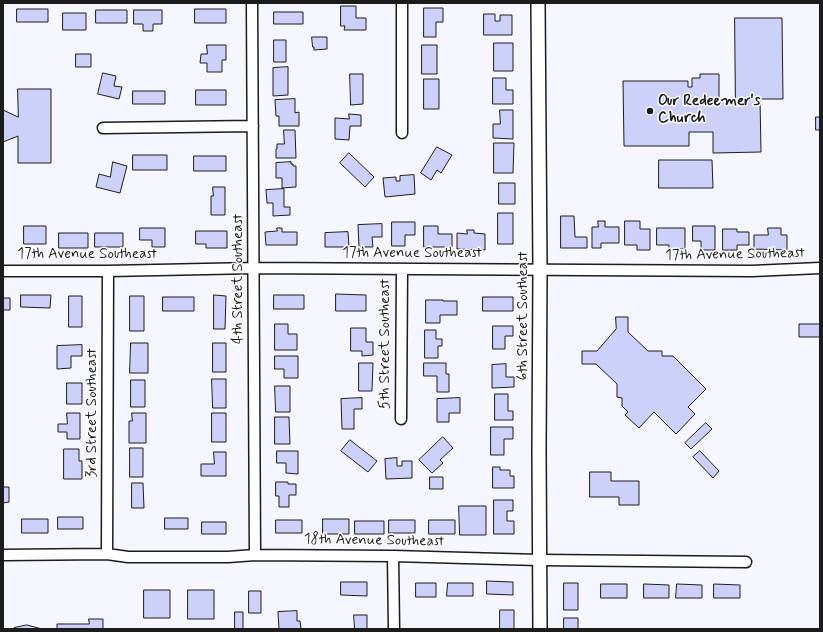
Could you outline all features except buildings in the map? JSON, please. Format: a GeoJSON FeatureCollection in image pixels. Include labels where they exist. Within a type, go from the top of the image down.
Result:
{"type":"FeatureCollection","features":[{"type":"Feature","properties":{"kind":"street","name":"4th Street Southeast"},"geometry":{"type":"LineString","coordinates":[[252,3],[255,555]]}},
{"type":"Feature","properties":{"kind":"street"},"geometry":{"type":"LineString","coordinates":[[402,3],[402,132]]}},
{"type":"Feature","properties":{"kind":"street","name":"6th Street Southeast"},"geometry":{"type":"LineString","coordinates":[[538,3],[540,629]]}},
{"type":"Feature","properties":{"kind":"street"},"geometry":{"type":"LineString","coordinates":[[103,128],[253,126]]}},
{"type":"Feature","properties":{"kind":"street","name":"17th Avenue Southeast"},"geometry":{"type":"LineString","coordinates":[[3,270],[108,272],[254,268],[752,271],[820,268]]}},
{"type":"Feature","properties":{"kind":"street","name":"5th Street Southeast"},"geometry":{"type":"LineString","coordinates":[[401,419],[402,269]]}},
{"type":"Feature","properties":{"kind":"street","name":"3rd Street Southeast"},"geometry":{"type":"LineString","coordinates":[[107,554],[108,272]]}},
{"type":"Feature","properties":{"kind":"street","name":"18th Avenue Southeast"},"geometry":{"type":"LineString","coordinates":[[3,555],[107,554],[128,557],[228,557],[255,555],[393,556],[539,560],[746,562]]}},
{"type":"Feature","properties":{"kind":"street"},"geometry":{"type":"LineString","coordinates":[[393,556],[394,629]]}},
{"type":"Feature","properties":{"kind":"place","name":"Our Redeemer's Church"},"geometry":{"type":"Point","coordinates":[650,111]}}]}
